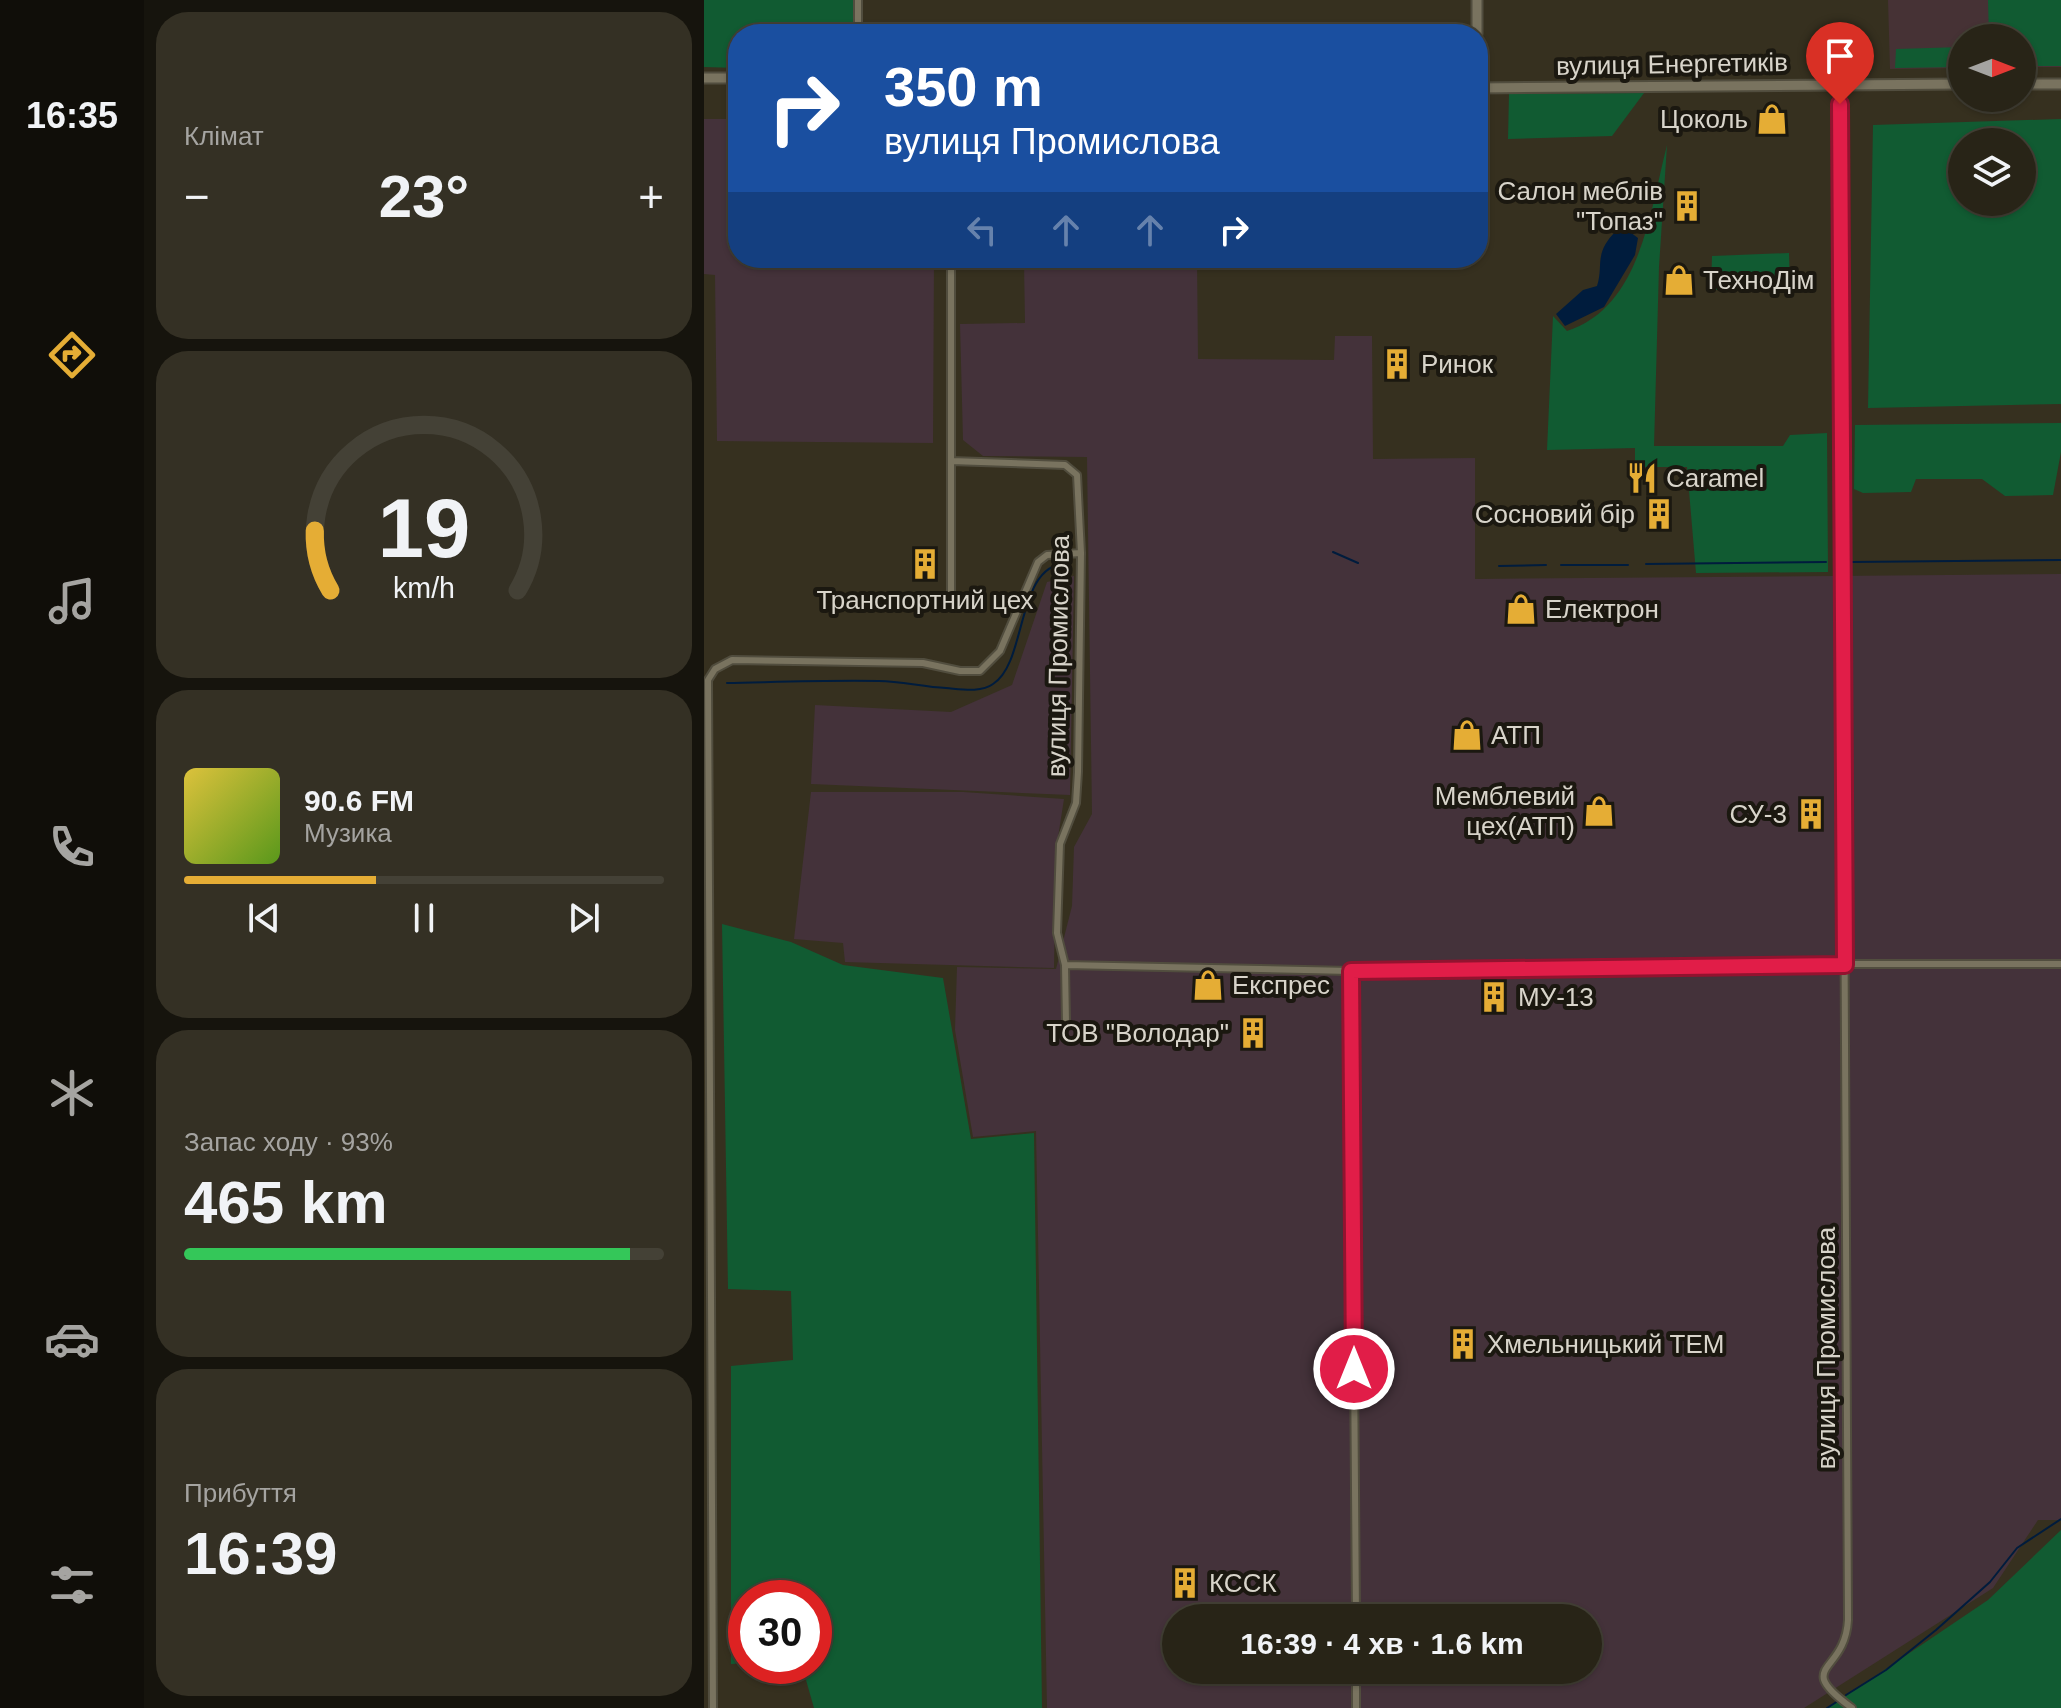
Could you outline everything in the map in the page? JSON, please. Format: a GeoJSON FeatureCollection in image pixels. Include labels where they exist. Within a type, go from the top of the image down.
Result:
{"type":"FeatureCollection","features":[{"type":"Feature","properties":{"kind":"main road"},"geometry":{"type":"LineString","coordinates":[[1477,0],[1477,24]]}},
{"type":"Feature","properties":{"kind":"main road"},"geometry":{"type":"LineString","coordinates":[[704,78],[728,78]]}},
{"type":"Feature","properties":{"kind":"main road","name":"вулиця Енергетиків"},"geometry":{"type":"LineString","coordinates":[[1488,88],[1948,84]]}},
{"type":"Feature","properties":{"kind":"main road"},"geometry":{"type":"LineString","coordinates":[[2036,84],[2061,84]]}},
{"type":"Feature","properties":{"kind":"street"},"geometry":{"type":"LineString","coordinates":[[858,0],[858,24]]}},
{"type":"Feature","properties":{"kind":"street","name":"вулиця Промислова"},"geometry":{"type":"LineString","coordinates":[[1840,84],[1848,1620],[1846,1643],[1824,1668],[1822,1679],[1826,1689],[1852,1708]]}},
{"type":"Feature","properties":{"kind":"street"},"geometry":{"type":"LineString","coordinates":[[951,268],[951,596]]}},
{"type":"Feature","properties":{"kind":"street","name":"вулиця Промислова"},"geometry":{"type":"LineString","coordinates":[[951,461],[1071,467],[1078,478],[1081,553],[1076,803],[1060,844],[1057,933],[1065,965],[1066,1023]]}},
{"type":"Feature","properties":{"kind":"street"},"geometry":{"type":"LineString","coordinates":[[713,1708],[706,1237],[708,680],[715,669],[732,660],[923,663],[960,671],[980,671],[1000,651],[1026,585],[1042,557],[1081,553]]}},
{"type":"Feature","properties":{"kind":"street"},"geometry":{"type":"LineString","coordinates":[[1065,965],[1351,971],[2061,964]]}},
{"type":"Feature","properties":{"kind":"street"},"geometry":{"type":"LineString","coordinates":[[1351,971],[1356,1604]]}},
{"type":"Feature","properties":{"kind":"street"},"geometry":{"type":"LineString","coordinates":[[1356,1684],[1356,1708]]}},
{"type":"Feature","properties":{"kind":"shaded area"},"geometry":{"type":"Polygon","coordinates":[[[1888,0],[2061,0],[2061,67],[2036,67],[2036,24],[1948,24],[1948,68],[1890,69],[1888,0]]]}},
{"type":"Feature","properties":{"kind":"shaded area"},"geometry":{"type":"Polygon","coordinates":[[[704,119],[728,119],[728,268],[934,268],[933,443],[717,441],[715,275],[704,274],[704,119]]]}},
{"type":"Feature","properties":{"kind":"shaded area"},"geometry":{"type":"Polygon","coordinates":[[[1024,268],[1197,268],[1198,359],[1334,360],[1335,336],[1372,336],[1373,459],[1475,458],[1475,579],[2061,574],[2061,1520],[2038,1520],[1993,1588],[1804,1708],[1047,1708],[1036,1131],[973,1137],[955,1030],[957,967],[1056,969],[1072,906],[1074,847],[1092,814],[1087,457],[983,456],[963,440],[960,324],[1025,323],[1024,268]]]}},
{"type":"Feature","properties":{"kind":"shaded area"},"geometry":{"type":"Polygon","coordinates":[[[1074,576],[1070,795],[811,784],[815,705],[951,712],[1012,685],[1047,582],[1074,576]]]}},
{"type":"Feature","properties":{"kind":"shaded area"},"geometry":{"type":"Polygon","coordinates":[[[811,792],[963,792],[1064,799],[1056,850],[1054,968],[845,962],[843,943],[794,939],[811,792]]]}},
{"type":"Feature","properties":{"kind":"green space"},"geometry":{"type":"Polygon","coordinates":[[[704,0],[853,0],[854,24],[728,24],[728,68],[704,67],[704,0]]]}},
{"type":"Feature","properties":{"kind":"green space"},"geometry":{"type":"Polygon","coordinates":[[[1988,0],[2061,0],[2061,66],[2036,66],[2036,24],[1989,24],[1988,0]]]}},
{"type":"Feature","properties":{"kind":"green space"},"geometry":{"type":"Polygon","coordinates":[[[1948,47],[1948,67],[1895,68],[1896,49],[1948,47]]]}},
{"type":"Feature","properties":{"kind":"green space"},"geometry":{"type":"Polygon","coordinates":[[[1644,93],[1612,136],[1508,139],[1509,94],[1644,93]]]}},
{"type":"Feature","properties":{"kind":"green space"},"geometry":{"type":"Polygon","coordinates":[[[2061,119],[2061,404],[1868,408],[1873,125],[2061,119]]]}},
{"type":"Feature","properties":{"kind":"green space"},"geometry":{"type":"Polygon","coordinates":[[[1667,145],[1659,267],[1654,446],[1783,446],[1790,435],[1827,433],[1828,572],[1696,573],[1687,467],[1635,467],[1635,448],[1547,450],[1553,316],[1567,331],[1592,319],[1611,301],[1627,279],[1647,227],[1667,145]]]}},
{"type":"Feature","properties":{"kind":"green space"},"geometry":{"type":"Polygon","coordinates":[[[1789,253],[1790,288],[1711,290],[1712,256],[1789,253]]]}},
{"type":"Feature","properties":{"kind":"green space"},"geometry":{"type":"Polygon","coordinates":[[[2061,423],[2061,452],[2053,495],[2005,496],[1982,479],[1916,479],[1911,492],[1863,493],[1854,489],[1855,425],[2061,423]]]}},
{"type":"Feature","properties":{"kind":"green space"},"geometry":{"type":"Polygon","coordinates":[[[722,924],[791,942],[843,965],[943,978],[971,1139],[1034,1133],[1042,1708],[814,1708],[807,1684],[832,1684],[832,1580],[731,1580],[731,1366],[793,1360],[791,1291],[728,1289],[722,924]]]}},
{"type":"Feature","properties":{"kind":"green space"},"geometry":{"type":"Polygon","coordinates":[[[2061,1530],[2061,1708],[1828,1708],[1988,1600],[2061,1530]]]}},
{"type":"Feature","properties":{"kind":"water"},"geometry":{"type":"Polygon","coordinates":[[[1616,231],[1630,232],[1638,238],[1635,255],[1604,307],[1565,326],[1556,314],[1583,290],[1597,286],[1604,246],[1616,231]]]}},
{"type":"Feature","properties":{"kind":"waterway"},"geometry":{"type":"LineString","coordinates":[[1333,552],[1358,563]]}},
{"type":"Feature","properties":{"kind":"waterway"},"geometry":{"type":"LineString","coordinates":[[1852,562],[2061,560]]}},
{"type":"Feature","properties":{"kind":"waterway"},"geometry":{"type":"LineString","coordinates":[[1646,564],[1826,562]]}},
{"type":"Feature","properties":{"kind":"waterway"},"geometry":{"type":"LineString","coordinates":[[727,683],[879,681],[964,690],[988,687],[1004,673],[1012,656],[1038,580],[1050,568],[1067,563]]}},
{"type":"Feature","properties":{"kind":"waterway"},"geometry":{"type":"LineString","coordinates":[[1499,566],[1546,565]]}},
{"type":"Feature","properties":{"kind":"waterway"},"geometry":{"type":"LineString","coordinates":[[1561,565],[1628,565]]}},
{"type":"Feature","properties":{"kind":"waterway"},"geometry":{"type":"LineString","coordinates":[[1846,1695],[1886,1670],[1936,1630],[1990,1582],[2017,1548],[2061,1519]]}},
{"type":"Feature","properties":{"kind":"waterway"},"geometry":{"type":"LineString","coordinates":[[1827,1708],[1838,1701]]}},
{"type":"Feature","properties":{"kind":"place","name":"Цоколь"},"geometry":{"type":"Point","coordinates":[1772,119]}},
{"type":"Feature","properties":{"kind":"place","name":"Салон меблів \"Топаз\""},"geometry":{"type":"Point","coordinates":[1687,206]}},
{"type":"Feature","properties":{"kind":"place","name":"ТехноДім"},"geometry":{"type":"Point","coordinates":[1679,280]}},
{"type":"Feature","properties":{"kind":"place","name":"Ринок"},"geometry":{"type":"Point","coordinates":[1397,364]}},
{"type":"Feature","properties":{"kind":"place","name":"Caramel"},"geometry":{"type":"Point","coordinates":[1642,478]}},
{"type":"Feature","properties":{"kind":"place","name":"Сосновий бір"},"geometry":{"type":"Point","coordinates":[1659,514]}},
{"type":"Feature","properties":{"kind":"place","name":"Транспортний цех"},"geometry":{"type":"Point","coordinates":[925,564]}},
{"type":"Feature","properties":{"kind":"place","name":"Електрон"},"geometry":{"type":"Point","coordinates":[1521,609]}},
{"type":"Feature","properties":{"kind":"place","name":"АТП"},"geometry":{"type":"Point","coordinates":[1467,735]}},
{"type":"Feature","properties":{"kind":"place","name":"Мемблевий цех(АТП)"},"geometry":{"type":"Point","coordinates":[1599,811]}},
{"type":"Feature","properties":{"kind":"place","name":"СУ-3"},"geometry":{"type":"Point","coordinates":[1811,814]}},
{"type":"Feature","properties":{"kind":"place","name":"Експрес"},"geometry":{"type":"Point","coordinates":[1208,985]}},
{"type":"Feature","properties":{"kind":"place","name":"МУ-13"},"geometry":{"type":"Point","coordinates":[1494,997]}},
{"type":"Feature","properties":{"kind":"place","name":"ТОВ \"Володар\""},"geometry":{"type":"Point","coordinates":[1253,1033]}},
{"type":"Feature","properties":{"kind":"place","name":"Хмельницький ТЕМ"},"geometry":{"type":"Point","coordinates":[1463,1344]}},
{"type":"Feature","properties":{"kind":"place","name":"КССК"},"geometry":{"type":"Point","coordinates":[1185,1583]}},
{"type":"Feature","properties":{"kind":"route"},"geometry":{"type":"LineString","coordinates":[[1354,1369],[1351,971],[1693,967],[1716,964],[1845,965],[1840,104]]}}]}
